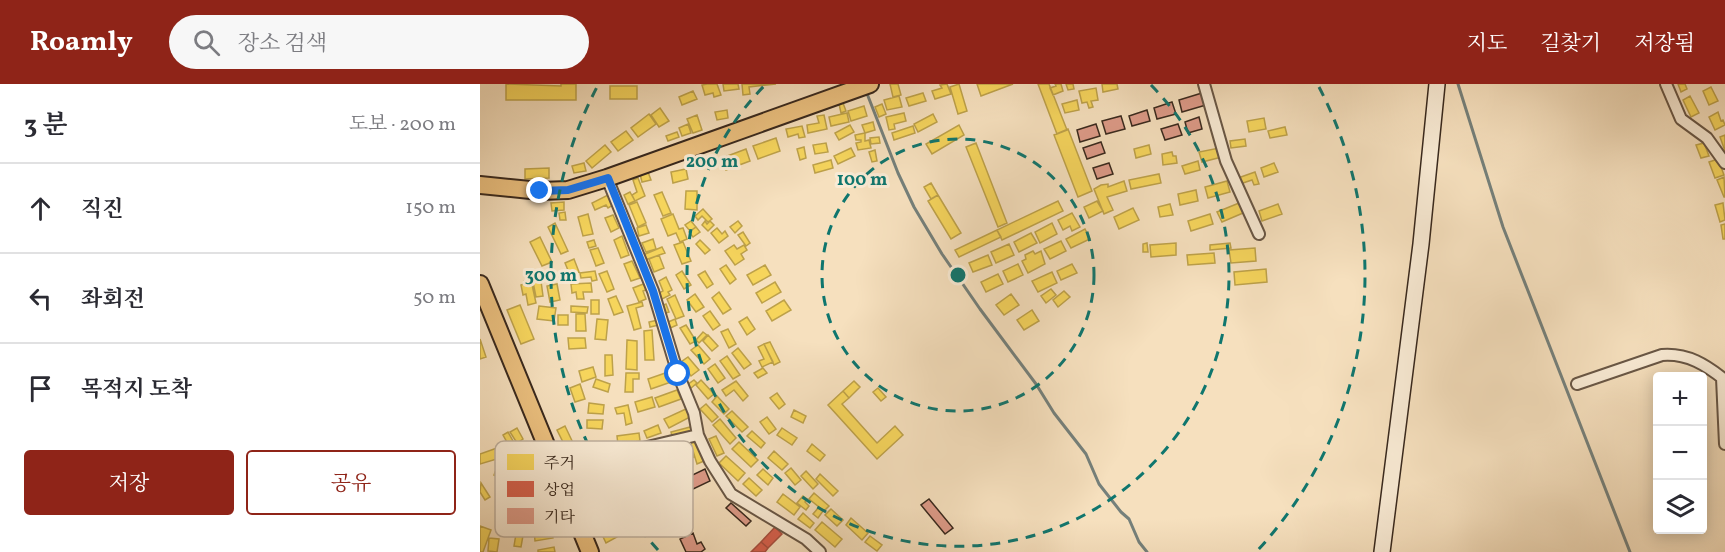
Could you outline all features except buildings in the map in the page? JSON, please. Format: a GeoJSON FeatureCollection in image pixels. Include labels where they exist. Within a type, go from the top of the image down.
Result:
{"type":"FeatureCollection","features":[{"type":"Feature","properties":{"kind":"main road"},"geometry":{"type":"LineString","coordinates":[[1382,552],[1421,244],[1437,84]]}},
{"type":"Feature","properties":{"kind":"main road"},"geometry":{"type":"LineString","coordinates":[[480,185],[540,191],[568,190],[608,178],[866,85]]}},
{"type":"Feature","properties":{"kind":"main road"},"geometry":{"type":"LineString","coordinates":[[480,284],[544,441]]}},
{"type":"Feature","properties":{"kind":"main road"},"geometry":{"type":"LineString","coordinates":[[584,537],[590,552]]}},
{"type":"Feature","properties":{"kind":"street"},"geometry":{"type":"LineString","coordinates":[[1204,84],[1226,161],[1259,234]]}},
{"type":"Feature","properties":{"kind":"street"},"geometry":{"type":"LineString","coordinates":[[1666,84],[1681,119],[1707,138],[1725,163]]}},
{"type":"Feature","properties":{"kind":"street"},"geometry":{"type":"LineString","coordinates":[[608,178],[653,291],[678,374],[694,413],[698,435],[710,461],[731,494],[806,539],[820,552]]}},
{"type":"Feature","properties":{"kind":"street"},"geometry":{"type":"LineString","coordinates":[[1577,384],[1662,355],[1673,354],[1706,365],[1723,379],[1725,444]]}},
{"type":"Feature","properties":{"kind":"street"},"geometry":{"type":"LineString","coordinates":[[674,441],[698,435]]}},
{"type":"Feature","properties":{"kind":"waterway"},"geometry":{"type":"LineString","coordinates":[[1458,84],[1503,227],[1630,552]]}},
{"type":"Feature","properties":{"kind":"waterway"},"geometry":{"type":"LineString","coordinates":[[866,91],[898,173],[914,207],[942,254],[1036,384],[1054,413],[1086,454],[1099,484],[1129,519],[1139,542],[1147,552]]}},
{"type":"Feature","properties":{"kind":"route"},"geometry":{"type":"LineString","coordinates":[[540,191],[568,190],[608,178],[653,291],[678,374]]}}]}
